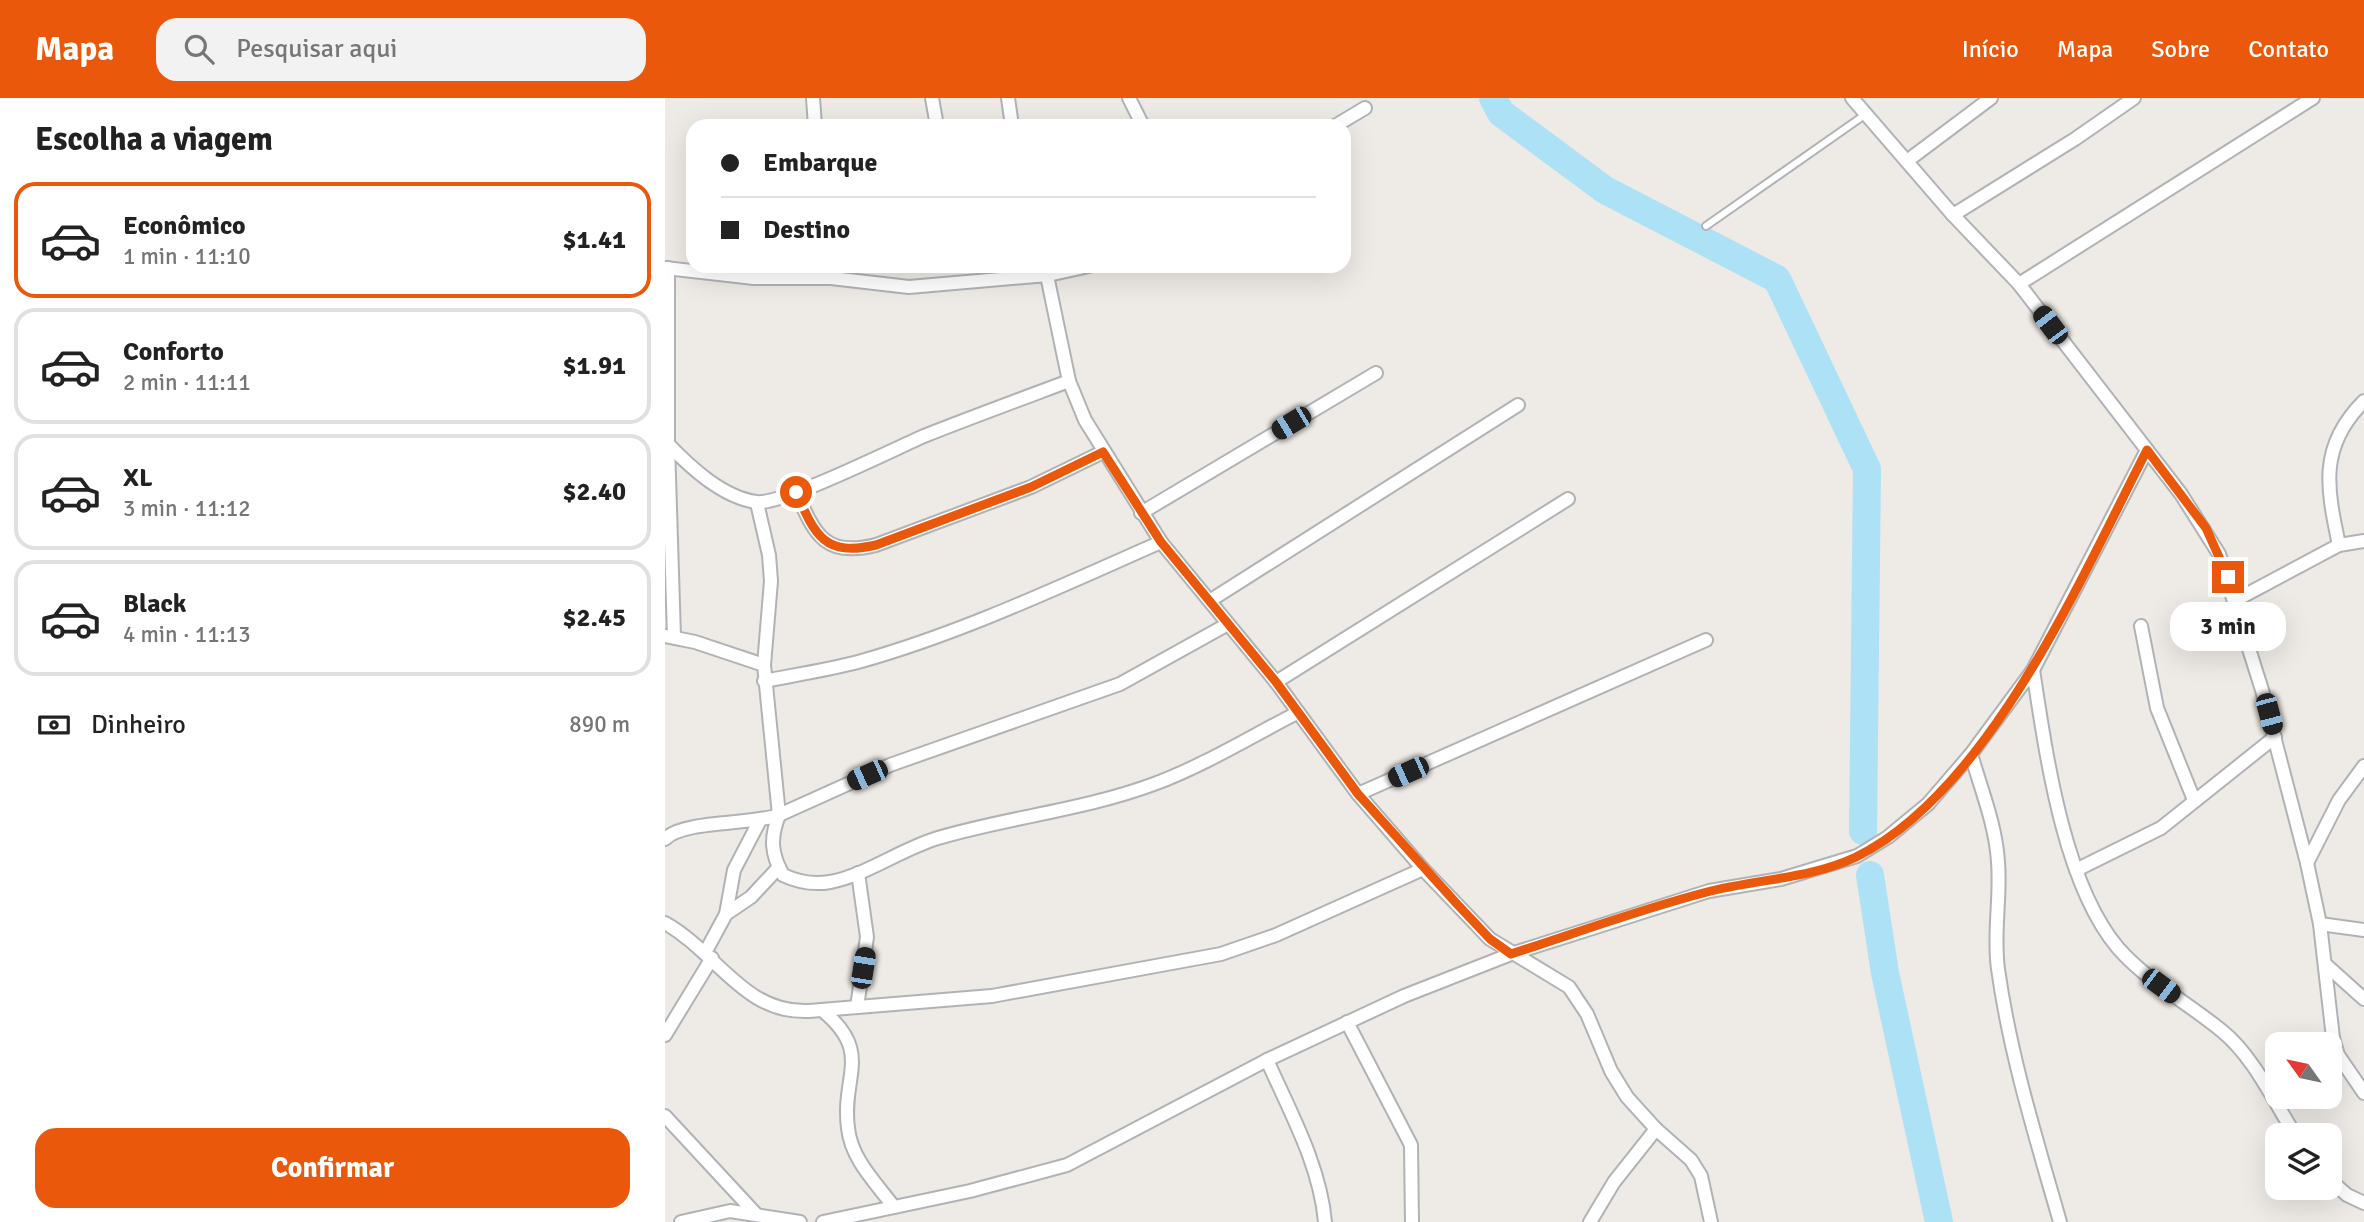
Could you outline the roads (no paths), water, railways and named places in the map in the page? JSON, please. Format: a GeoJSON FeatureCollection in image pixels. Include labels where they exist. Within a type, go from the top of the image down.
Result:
{"type":"FeatureCollection","features":[{"type":"Feature","properties":{"kind":"street"},"geometry":{"type":"LineString","coordinates":[[813,98],[814,119]]}},
{"type":"Feature","properties":{"kind":"street"},"geometry":{"type":"LineString","coordinates":[[932,98],[936,119]]}},
{"type":"Feature","properties":{"kind":"street"},"geometry":{"type":"LineString","coordinates":[[1008,98],[1011,119]]}},
{"type":"Feature","properties":{"kind":"street"},"geometry":{"type":"LineString","coordinates":[[1129,98],[1140,119]]}},
{"type":"Feature","properties":{"kind":"street"},"geometry":{"type":"LineString","coordinates":[[1853,98],[1953,215],[2019,284],[2206,528],[2236,600],[2307,863],[2320,924],[2338,1055],[2364,1093]]}},
{"type":"Feature","properties":{"kind":"street"},"geometry":{"type":"LineString","coordinates":[[1907,161],[1990,98]]}},
{"type":"Feature","properties":{"kind":"street"},"geometry":{"type":"LineString","coordinates":[[1953,215],[2075,139],[2134,98]]}},
{"type":"Feature","properties":{"kind":"street"},"geometry":{"type":"LineString","coordinates":[[2019,284],[2313,98]]}},
{"type":"Feature","properties":{"kind":"street"},"geometry":{"type":"LineString","coordinates":[[1347,119],[1365,108]]}},
{"type":"Feature","properties":{"kind":"street"},"geometry":{"type":"LineString","coordinates":[[686,270],[667,268],[669,636],[764,665]]}},
{"type":"Feature","properties":{"kind":"street"},"geometry":{"type":"LineString","coordinates":[[710,273],[754,278],[817,273]]}},
{"type":"Feature","properties":{"kind":"street"},"geometry":{"type":"LineString","coordinates":[[836,273],[909,286],[1020,273]]}},
{"type":"Feature","properties":{"kind":"street"},"geometry":{"type":"LineString","coordinates":[[1047,273],[1069,381],[1103,452],[1161,542],[1276,682],[1358,794],[1423,869],[1490,939],[1569,987],[1587,1013],[1611,1071],[1627,1097],[1656,1129],[1692,1160],[1702,1176],[1711,1222]]}},
{"type":"Feature","properties":{"kind":"street"},"geometry":{"type":"LineString","coordinates":[[1141,513],[1376,373]]}},
{"type":"Feature","properties":{"kind":"street"},"geometry":{"type":"LineString","coordinates":[[668,444],[703,476],[740,497],[757,503],[796,492],[923,437],[1069,381]]}},
{"type":"Feature","properties":{"kind":"street"},"geometry":{"type":"LineString","coordinates":[[2339,545],[2329,498],[2329,468],[2346,426],[2364,401]]}},
{"type":"Feature","properties":{"kind":"street"},"geometry":{"type":"LineString","coordinates":[[1211,600],[1518,405]]}},
{"type":"Feature","properties":{"kind":"street"},"geometry":{"type":"LineString","coordinates":[[823,1222],[970,1191],[1067,1164],[1267,1060],[1347,1022],[1404,996],[1511,954],[1709,891],[1781,879],[1857,856],[1888,837],[1928,804],[1971,754],[2033,670],[2147,450]]}},
{"type":"Feature","properties":{"kind":"street"},"geometry":{"type":"LineString","coordinates":[[796,492],[812,528],[830,546],[851,551],[876,545],[1031,487],[1103,452]]}},
{"type":"Feature","properties":{"kind":"street"},"geometry":{"type":"LineString","coordinates":[[1276,682],[1568,499]]}},
{"type":"Feature","properties":{"kind":"street"},"geometry":{"type":"LineString","coordinates":[[757,503],[769,555],[771,581],[764,681],[779,815],[772,842],[783,875],[808,884],[830,882],[858,873],[934,839],[1075,808],[1156,783],[1297,713]]}},
{"type":"Feature","properties":{"kind":"street"},"geometry":{"type":"LineString","coordinates":[[2236,600],[2339,545],[2364,541]]}},
{"type":"Feature","properties":{"kind":"street"},"geometry":{"type":"LineString","coordinates":[[764,681],[858,662],[884,653],[1060,587],[1161,542]]}},
{"type":"Feature","properties":{"kind":"street"},"geometry":{"type":"LineString","coordinates":[[665,839],[680,830],[759,822],[779,815],[890,765],[1120,684],[1228,624]]}},
{"type":"Feature","properties":{"kind":"street"},"geometry":{"type":"LineString","coordinates":[[2141,626],[2157,708],[2194,800]]}},
{"type":"Feature","properties":{"kind":"street"},"geometry":{"type":"LineString","coordinates":[[1358,794],[1706,640]]}},
{"type":"Feature","properties":{"kind":"street"},"geometry":{"type":"LineString","coordinates":[[2033,670],[2052,775],[2076,870],[2104,929],[2141,971],[2223,1032],[2241,1051],[2287,1123]]}},
{"type":"Feature","properties":{"kind":"street"},"geometry":{"type":"LineString","coordinates":[[2076,870],[2161,828],[2275,737]]}},
{"type":"Feature","properties":{"kind":"street"},"geometry":{"type":"LineString","coordinates":[[1971,754],[1997,842],[1999,890],[1995,936],[2007,1022],[2019,1079],[2060,1222]]}},
{"type":"Feature","properties":{"kind":"street"},"geometry":{"type":"LineString","coordinates":[[2307,863],[2339,800],[2364,766]]}},
{"type":"Feature","properties":{"kind":"street"},"geometry":{"type":"LineString","coordinates":[[665,1035],[709,955],[726,914],[734,870],[759,822]]}},
{"type":"Feature","properties":{"kind":"street"},"geometry":{"type":"LineString","coordinates":[[726,914],[751,897],[779,867]]}},
{"type":"Feature","properties":{"kind":"street"},"geometry":{"type":"LineString","coordinates":[[665,923],[709,955],[737,985],[766,1004],[795,1012],[992,996],[1221,954],[1276,934],[1423,869]]}},
{"type":"Feature","properties":{"kind":"street"},"geometry":{"type":"LineString","coordinates":[[857,1007],[867,937],[858,873]]}},
{"type":"Feature","properties":{"kind":"street"},"geometry":{"type":"LineString","coordinates":[[2320,924],[2364,930]]}},
{"type":"Feature","properties":{"kind":"street"},"geometry":{"type":"LineString","coordinates":[[2325,964],[2364,999]]}},
{"type":"Feature","properties":{"kind":"street"},"geometry":{"type":"LineString","coordinates":[[822,1010],[842,1026],[850,1041],[853,1061],[848,1128],[854,1152],[894,1207]]}},
{"type":"Feature","properties":{"kind":"street"},"geometry":{"type":"LineString","coordinates":[[1347,1022],[1411,1146],[1412,1222]]}},
{"type":"Feature","properties":{"kind":"street"},"geometry":{"type":"LineString","coordinates":[[1267,1060],[1309,1156],[1320,1187],[1325,1222]]}},
{"type":"Feature","properties":{"kind":"street"},"geometry":{"type":"LineString","coordinates":[[665,1116],[755,1213]]}},
{"type":"Feature","properties":{"kind":"street"},"geometry":{"type":"LineString","coordinates":[[1590,1222],[1614,1182],[1656,1129]]}},
{"type":"Feature","properties":{"kind":"street"},"geometry":{"type":"LineString","coordinates":[[2342,1191],[2364,1203]]}},
{"type":"Feature","properties":{"kind":"street"},"geometry":{"type":"LineString","coordinates":[[681,1222],[730,1211],[800,1222]]}},
{"type":"Feature","properties":{"kind":"lane"},"geometry":{"type":"LineString","coordinates":[[1706,226],[1866,114]]}},
{"type":"Feature","properties":{"kind":"waterway"},"geometry":{"type":"LineString","coordinates":[[1493,98],[1501,113],[1605,190],[1777,279],[1867,469],[1863,831]]}},
{"type":"Feature","properties":{"kind":"waterway"},"geometry":{"type":"LineString","coordinates":[[1870,875],[1885,973],[1939,1222]]}}]}
